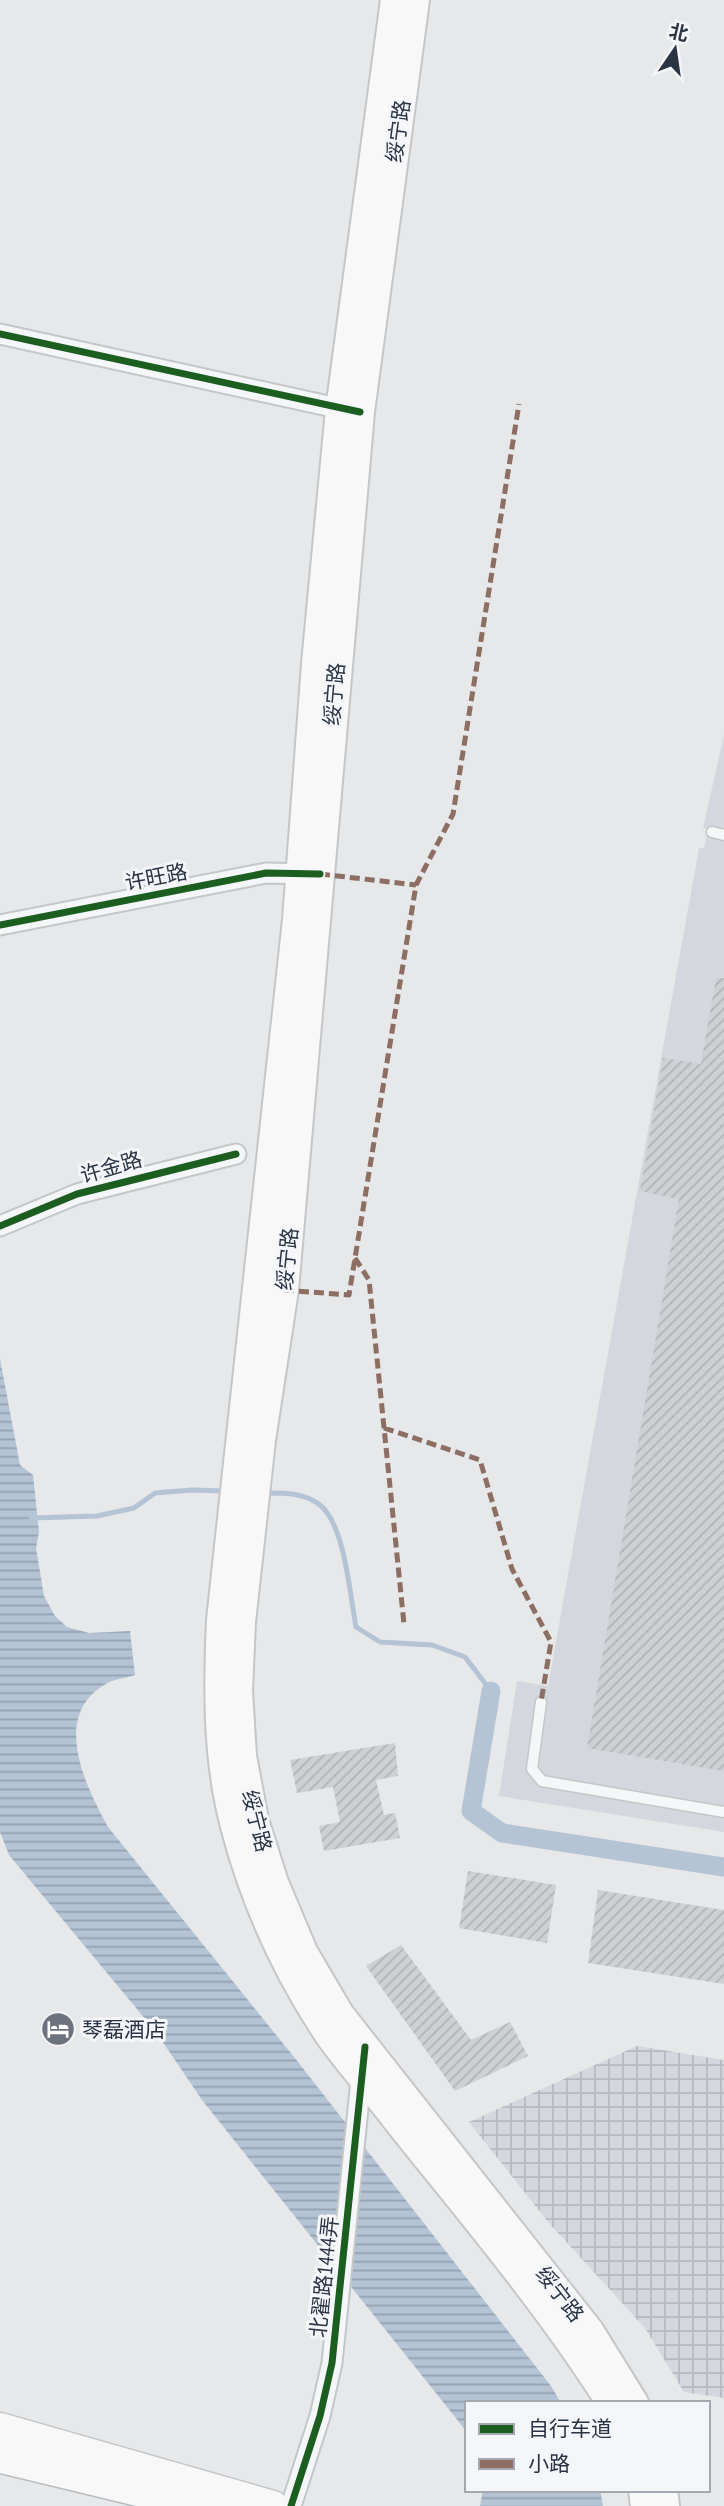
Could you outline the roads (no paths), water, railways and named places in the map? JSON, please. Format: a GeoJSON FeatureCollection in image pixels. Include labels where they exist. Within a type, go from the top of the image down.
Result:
{"type":"FeatureCollection","features":[{"type":"Feature","properties":{"kind":"highway"},"geometry":{"type":"LineString","coordinates":[[0,2457],[211,2506]]}},
{"type":"Feature","properties":{"kind":"highway"},"geometry":{"type":"LineString","coordinates":[[0,2469],[123,2506]]}},
{"type":"Feature","properties":{"kind":"main road","name":"绥宁路"},"geometry":{"type":"LineString","coordinates":[[396,0],[350,411],[310,873],[284,1290],[251,1441],[245,1494],[221,1620],[218,1692],[222,1758],[235,1825],[255,1890],[285,1961],[323,2026],[574,2343],[610,2401]]}},
{"type":"Feature","properties":{"kind":"main road","name":"绥宁路"},"geometry":{"type":"LineString","coordinates":[[350,411],[415,0]]}},
{"type":"Feature","properties":{"kind":"main road","name":"绥宁路"},"geometry":{"type":"LineString","coordinates":[[245,1494],[238,1691],[242,1756],[254,1820],[274,1883],[303,1952],[340,2015],[590,2332],[633,2401]]}},
{"type":"Feature","properties":{"kind":"main road"},"geometry":{"type":"LineString","coordinates":[[0,2428],[273,2506]]}},
{"type":"Feature","properties":{"kind":"main road"},"geometry":{"type":"LineString","coordinates":[[0,2457],[160,2506]]}},
{"type":"Feature","properties":{"kind":"street"},"geometry":{"type":"LineString","coordinates":[[0,334],[350,411]]}},
{"type":"Feature","properties":{"kind":"street","name":"许旺路"},"geometry":{"type":"LineString","coordinates":[[0,925],[267,873],[310,873]]}},
{"type":"Feature","properties":{"kind":"street","name":"许金路"},"geometry":{"type":"LineString","coordinates":[[0,1226],[77,1194],[236,1154]]}},
{"type":"Feature","properties":{"kind":"street","name":"北翟路1444弄"},"geometry":{"type":"LineString","coordinates":[[291,2506],[320,2416],[338,2324],[365,2047]]}},
{"type":"Feature","properties":{"kind":"lane"},"geometry":{"type":"LineString","coordinates":[[712,832],[724,835]]}},
{"type":"Feature","properties":{"kind":"lane"},"geometry":{"type":"LineString","coordinates":[[541,1702],[532,1769],[542,1781],[724,1812]]}},
{"type":"Feature","properties":{"kind":"water"},"geometry":{"type":"Polygon","coordinates":[[[0,1359],[20,1465],[33,1475],[39,1532],[36,1548],[44,1596],[55,1616],[67,1627],[89,1633],[130,1631],[135,1675],[104,1685],[88,1699],[79,1715],[76,1733],[83,1773],[108,1827],[298,2062],[551,2386],[560,2401],[465,2401],[465,2429],[202,2100],[156,2032],[9,1855],[0,1832],[0,1359]]]}},
{"type":"Feature","properties":{"kind":"water"},"geometry":{"type":"Polygon","coordinates":[[[483,2492],[600,2492],[603,2506],[480,2506],[483,2492]]]}},
{"type":"Feature","properties":{"kind":"waterway"},"geometry":{"type":"LineString","coordinates":[[31,1518],[97,1516],[134,1508],[155,1493],[226,1491]]}},
{"type":"Feature","properties":{"kind":"waterway"},"geometry":{"type":"LineString","coordinates":[[263,1493],[293,1494],[307,1498],[320,1505],[328,1515],[341,1544],[356,1627],[380,1642],[432,1645],[465,1657],[491,1691]]}},
{"type":"Feature","properties":{"kind":"waterway"},"geometry":{"type":"LineString","coordinates":[[491,1691],[471,1811],[502,1833],[724,1867]]}},
{"type":"Feature","properties":{"kind":"place","name":"琴磊酒店"},"geometry":{"type":"Point","coordinates":[58,2029]}}]}
